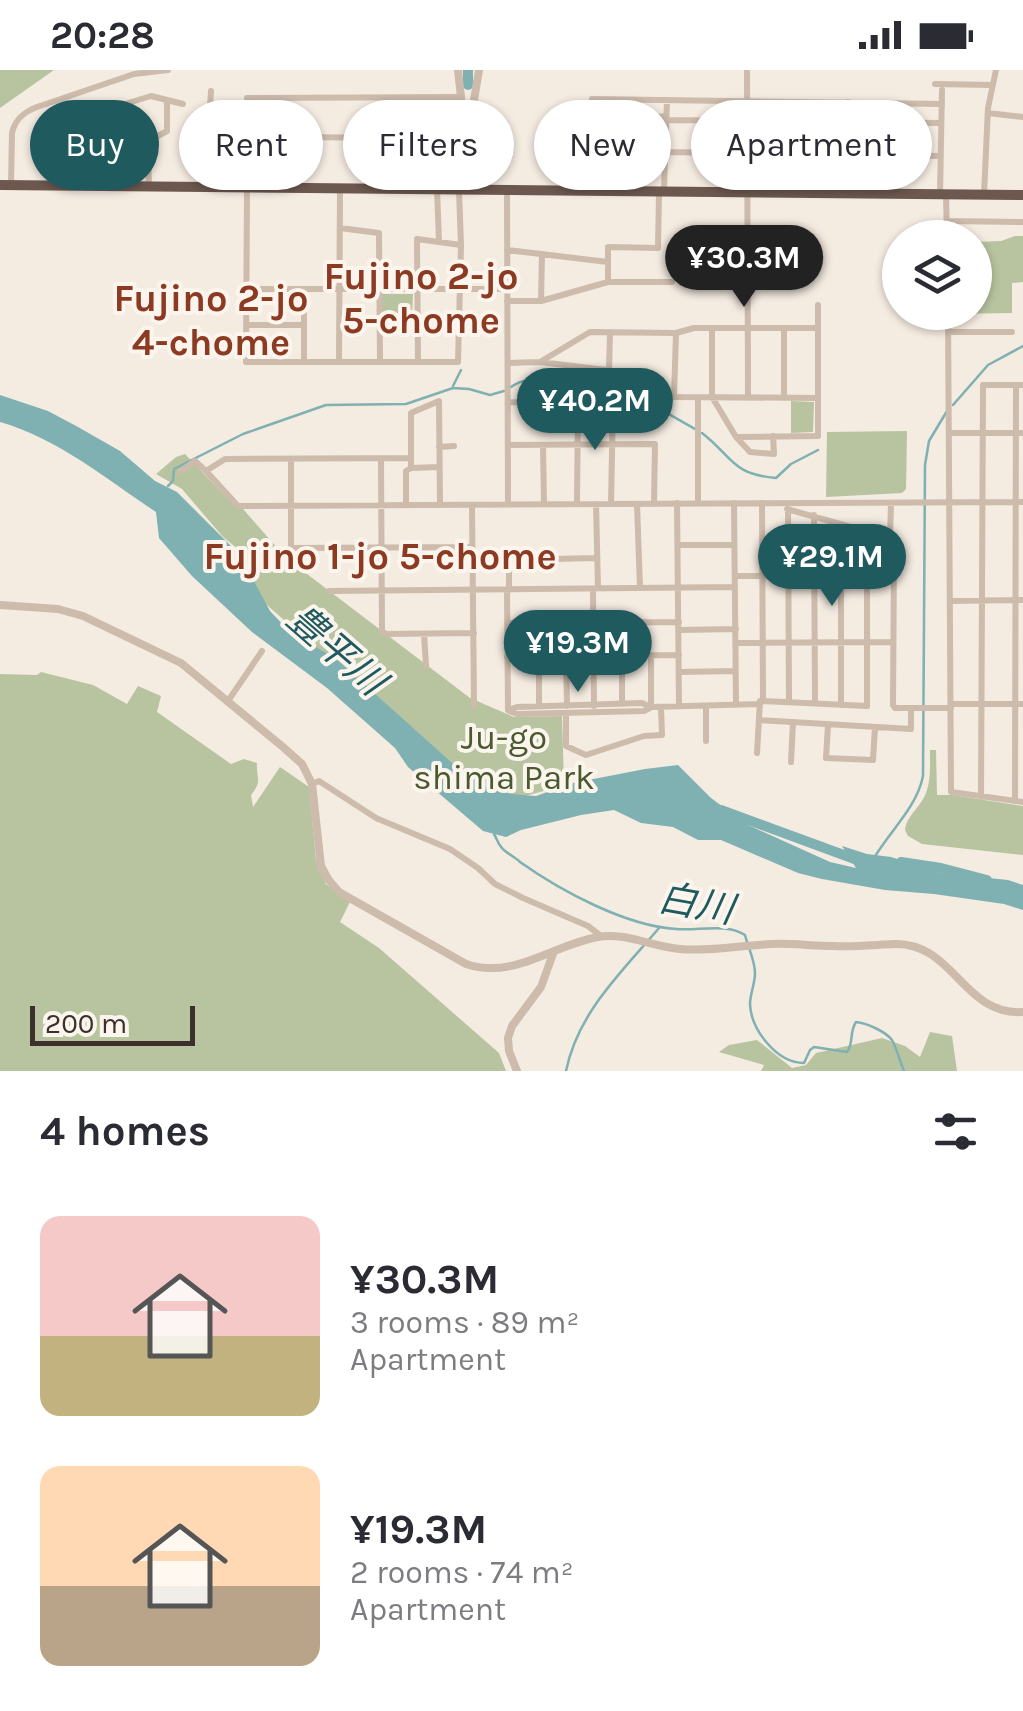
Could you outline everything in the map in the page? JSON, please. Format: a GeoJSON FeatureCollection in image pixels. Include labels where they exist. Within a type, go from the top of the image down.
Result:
{"type":"FeatureCollection","features":[{"type":"Feature","properties":{"kind":"highway"},"geometry":{"type":"LineString","coordinates":[[323,188],[343,188]]}},
{"type":"Feature","properties":{"kind":"highway"},"geometry":{"type":"LineString","coordinates":[[590,190],[1023,196]]}},
{"type":"Feature","properties":{"kind":"street"},"geometry":{"type":"LineString","coordinates":[[6,185],[12,133],[22,114],[134,74],[168,70]]}},
{"type":"Feature","properties":{"kind":"street"},"geometry":{"type":"LineString","coordinates":[[248,100],[461,98],[458,70]]}},
{"type":"Feature","properties":{"kind":"street"},"geometry":{"type":"LineString","coordinates":[[474,100],[479,70]]}},
{"type":"Feature","properties":{"kind":"street"},"geometry":{"type":"LineString","coordinates":[[746,100],[747,70]]}},
{"type":"Feature","properties":{"kind":"street"},"geometry":{"type":"LineString","coordinates":[[984,195],[988,114],[996,70]]}},
{"type":"Feature","properties":{"kind":"street"},"geometry":{"type":"LineString","coordinates":[[934,84],[993,85]]}},
{"type":"Feature","properties":{"kind":"street"},"geometry":{"type":"LineString","coordinates":[[942,90],[940,156],[947,220]]}},
{"type":"Feature","properties":{"kind":"street"},"geometry":{"type":"LineString","coordinates":[[210,91],[210,100]]}},
{"type":"Feature","properties":{"kind":"street"},"geometry":{"type":"LineString","coordinates":[[138,100],[151,96],[179,103]]}},
{"type":"Feature","properties":{"kind":"street"},"geometry":{"type":"LineString","coordinates":[[159,135],[167,131],[167,100]]}},
{"type":"Feature","properties":{"kind":"street"},"geometry":{"type":"LineString","coordinates":[[592,100],[612,100]]}},
{"type":"Feature","properties":{"kind":"street"},"geometry":{"type":"LineString","coordinates":[[932,104],[942,104]]}},
{"type":"Feature","properties":{"kind":"street"},"geometry":{"type":"LineString","coordinates":[[988,114],[1023,117]]}},
{"type":"Feature","properties":{"kind":"street"},"geometry":{"type":"LineString","coordinates":[[932,123],[941,123]]}},
{"type":"Feature","properties":{"kind":"street"},"geometry":{"type":"LineString","coordinates":[[932,156],[940,156]]}},
{"type":"Feature","properties":{"kind":"street"},"geometry":{"type":"LineString","coordinates":[[339,362],[340,188]]}},
{"type":"Feature","properties":{"kind":"street"},"geometry":{"type":"LineString","coordinates":[[246,190],[246,362],[458,362],[462,190]]}},
{"type":"Feature","properties":{"kind":"street"},"geometry":{"type":"LineString","coordinates":[[437,190],[439,242]]}},
{"type":"Feature","properties":{"kind":"street"},"geometry":{"type":"LineString","coordinates":[[507,190],[508,504]]}},
{"type":"Feature","properties":{"kind":"street"},"geometry":{"type":"LineString","coordinates":[[608,282],[608,247],[658,248],[662,191]]}},
{"type":"Feature","properties":{"kind":"street"},"geometry":{"type":"LineString","coordinates":[[746,192],[748,398]]}},
{"type":"Feature","properties":{"kind":"street"},"geometry":{"type":"LineString","coordinates":[[992,222],[1023,222]]}},
{"type":"Feature","properties":{"kind":"street"},"geometry":{"type":"LineString","coordinates":[[340,228],[378,233],[380,362]]}},
{"type":"Feature","properties":{"kind":"street"},"geometry":{"type":"LineString","coordinates":[[418,362],[417,239],[461,245]]}},
{"type":"Feature","properties":{"kind":"street"},"geometry":{"type":"LineString","coordinates":[[507,250],[608,262]]}},
{"type":"Feature","properties":{"kind":"street"},"geometry":{"type":"LineString","coordinates":[[541,301],[542,254]]}},
{"type":"Feature","properties":{"kind":"street"},"geometry":{"type":"LineString","coordinates":[[507,301],[541,301],[608,282],[672,282]]}},
{"type":"Feature","properties":{"kind":"street"},"geometry":{"type":"LineString","coordinates":[[246,289],[507,289]]}},
{"type":"Feature","properties":{"kind":"street"},"geometry":{"type":"LineString","coordinates":[[304,290],[304,362]]}},
{"type":"Feature","properties":{"kind":"street"},"geometry":{"type":"LineString","coordinates":[[736,437],[818,436],[818,305]]}},
{"type":"Feature","properties":{"kind":"street"},"geometry":{"type":"LineString","coordinates":[[246,325],[304,326]]}},
{"type":"Feature","properties":{"kind":"street"},"geometry":{"type":"LineString","coordinates":[[712,328],[712,397],[736,437],[754,454],[774,454],[773,436]]}},
{"type":"Feature","properties":{"kind":"street"},"geometry":{"type":"LineString","coordinates":[[784,328],[784,398]]}},
{"type":"Feature","properties":{"kind":"street"},"geometry":{"type":"LineString","coordinates":[[540,362],[590,332],[818,328]]}},
{"type":"Feature","properties":{"kind":"street"},"geometry":{"type":"LineString","coordinates":[[610,332],[610,371]]}},
{"type":"Feature","properties":{"kind":"street"},"geometry":{"type":"LineString","coordinates":[[981,797],[982,385],[1020,385],[1019,801],[981,797],[951,792],[948,332],[1012,332]]}},
{"type":"Feature","properties":{"kind":"street"},"geometry":{"type":"LineString","coordinates":[[674,397],[676,333]]}},
{"type":"Feature","properties":{"kind":"street"},"geometry":{"type":"LineString","coordinates":[[508,363],[540,362],[610,371],[674,397],[818,398]]}},
{"type":"Feature","properties":{"kind":"street"},"geometry":{"type":"LineString","coordinates":[[508,394],[613,403],[611,504]]}},
{"type":"Feature","properties":{"kind":"street"},"geometry":{"type":"LineString","coordinates":[[698,397],[698,503]]}},
{"type":"Feature","properties":{"kind":"street"},"geometry":{"type":"LineString","coordinates":[[411,468],[411,413],[439,401],[440,505]]}},
{"type":"Feature","properties":{"kind":"street"},"geometry":{"type":"LineString","coordinates":[[577,504],[578,402]]}},
{"type":"Feature","properties":{"kind":"street"},"geometry":{"type":"LineString","coordinates":[[948,433],[1019,433]]}},
{"type":"Feature","properties":{"kind":"street"},"geometry":{"type":"LineString","coordinates":[[508,445],[656,444],[654,504]]}},
{"type":"Feature","properties":{"kind":"street"},"geometry":{"type":"LineString","coordinates":[[543,445],[544,504]]}},
{"type":"Feature","properties":{"kind":"street"},"geometry":{"type":"LineString","coordinates":[[439,447],[454,446]]}},
{"type":"Feature","properties":{"kind":"street"},"geometry":{"type":"LineString","coordinates":[[381,458],[382,631],[474,633]]}},
{"type":"Feature","properties":{"kind":"street"},"geometry":{"type":"LineString","coordinates":[[206,471],[225,460],[411,458]]}},
{"type":"Feature","properties":{"kind":"street"},"geometry":{"type":"LineString","coordinates":[[290,459],[291,548],[472,547]]}},
{"type":"Feature","properties":{"kind":"street"},"geometry":{"type":"LineString","coordinates":[[181,471],[196,461],[238,506],[1019,502]]}},
{"type":"Feature","properties":{"kind":"street"},"geometry":{"type":"LineString","coordinates":[[406,505],[406,471],[439,468]]}},
{"type":"Feature","properties":{"kind":"street"},"geometry":{"type":"LineString","coordinates":[[762,503],[890,538],[894,543],[895,708],[1019,704]]}},
{"type":"Feature","properties":{"kind":"street"},"geometry":{"type":"LineString","coordinates":[[757,754],[763,642],[762,503]]}},
{"type":"Feature","properties":{"kind":"street"},"geometry":{"type":"LineString","coordinates":[[890,538],[891,503]]}},
{"type":"Feature","properties":{"kind":"street"},"geometry":{"type":"LineString","coordinates":[[472,504],[474,706]]}},
{"type":"Feature","properties":{"kind":"street"},"geometry":{"type":"LineString","coordinates":[[594,708],[596,504]]}},
{"type":"Feature","properties":{"kind":"street"},"geometry":{"type":"LineString","coordinates":[[637,504],[640,588]]}},
{"type":"Feature","properties":{"kind":"street"},"geometry":{"type":"LineString","coordinates":[[678,504],[679,706]]}},
{"type":"Feature","properties":{"kind":"street"},"geometry":{"type":"LineString","coordinates":[[734,504],[736,705]]}},
{"type":"Feature","properties":{"kind":"street"},"geometry":{"type":"LineString","coordinates":[[788,508],[788,702]]}},
{"type":"Feature","properties":{"kind":"street"},"geometry":{"type":"LineString","coordinates":[[814,515],[815,703]]}},
{"type":"Feature","properties":{"kind":"street"},"geometry":{"type":"LineString","coordinates":[[679,545],[734,545]]}},
{"type":"Feature","properties":{"kind":"street"},"geometry":{"type":"LineString","coordinates":[[508,710],[509,560],[597,558]]}},
{"type":"Feature","properties":{"kind":"street"},"geometry":{"type":"LineString","coordinates":[[735,576],[894,576]]}},
{"type":"Feature","properties":{"kind":"street"},"geometry":{"type":"LineString","coordinates":[[840,576],[841,705]]}},
{"type":"Feature","properties":{"kind":"street"},"geometry":{"type":"LineString","coordinates":[[594,708],[761,702],[867,706],[867,576]]}},
{"type":"Feature","properties":{"kind":"street"},"geometry":{"type":"LineString","coordinates":[[329,591],[735,587]]}},
{"type":"Feature","properties":{"kind":"street"},"geometry":{"type":"LineString","coordinates":[[951,601],[1019,600]]}},
{"type":"Feature","properties":{"kind":"street"},"geometry":{"type":"LineString","coordinates":[[0,605],[58,609],[83,616],[181,664],[302,764],[312,784],[321,866],[339,892],[466,964],[493,970],[600,936],[679,950],[787,943],[866,947],[896,944],[913,946],[942,961],[988,1006],[1023,1012]]}},
{"type":"Feature","properties":{"kind":"street"},"geometry":{"type":"LineString","coordinates":[[507,623],[594,622],[736,629]]}},
{"type":"Feature","properties":{"kind":"street"},"geometry":{"type":"LineString","coordinates":[[424,634],[426,666]]}},
{"type":"Feature","properties":{"kind":"street"},"geometry":{"type":"LineString","coordinates":[[736,642],[893,642]]}},
{"type":"Feature","properties":{"kind":"street"},"geometry":{"type":"LineString","coordinates":[[228,701],[262,651]]}},
{"type":"Feature","properties":{"kind":"street"},"geometry":{"type":"LineString","coordinates":[[651,654],[651,707]]}},
{"type":"Feature","properties":{"kind":"street"},"geometry":{"type":"LineString","coordinates":[[622,655],[622,704]]}},
{"type":"Feature","properties":{"kind":"street"},"geometry":{"type":"LineString","coordinates":[[507,657],[679,655]]}},
{"type":"Feature","properties":{"kind":"street"},"geometry":{"type":"LineString","coordinates":[[539,656],[539,706]]}},
{"type":"Feature","properties":{"kind":"street"},"geometry":{"type":"LineString","coordinates":[[566,656],[566,746],[586,755],[644,736],[662,735],[661,707]]}},
{"type":"Feature","properties":{"kind":"street"},"geometry":{"type":"LineString","coordinates":[[679,672],[735,672]]}},
{"type":"Feature","properties":{"kind":"street"},"geometry":{"type":"LineString","coordinates":[[508,710],[518,706],[566,709]]}},
{"type":"Feature","properties":{"kind":"street"},"geometry":{"type":"LineString","coordinates":[[706,706],[706,742]]}},
{"type":"Feature","properties":{"kind":"street"},"geometry":{"type":"LineString","coordinates":[[508,710],[517,714],[594,708],[644,711],[651,707]]}},
{"type":"Feature","properties":{"kind":"street"},"geometry":{"type":"LineString","coordinates":[[759,720],[911,728],[913,708]]}},
{"type":"Feature","properties":{"kind":"street"},"geometry":{"type":"LineString","coordinates":[[791,762],[793,722]]}},
{"type":"Feature","properties":{"kind":"street"},"geometry":{"type":"LineString","coordinates":[[828,725],[826,758],[873,760],[874,728]]}},
{"type":"Feature","properties":{"kind":"street"},"geometry":{"type":"LineString","coordinates":[[312,784],[319,781],[376,818],[450,849],[496,884],[588,926],[600,936]]}},
{"type":"Feature","properties":{"kind":"street"},"geometry":{"type":"LineString","coordinates":[[518,1071],[508,1038],[512,1026],[541,987],[554,951]]}},
{"type":"Feature","properties":{"kind":"green space"},"geometry":{"type":"Polygon","coordinates":[[[0,70],[54,70],[0,108],[0,70]]]}},
{"type":"Feature","properties":{"kind":"green space"},"geometry":{"type":"Polygon","coordinates":[[[1023,236],[1023,282],[1012,283],[1012,313],[992,313],[992,241],[1023,236]]]}},
{"type":"Feature","properties":{"kind":"green space"},"geometry":{"type":"Polygon","coordinates":[[[382,294],[413,294],[412,316],[382,316],[382,294]]]}},
{"type":"Feature","properties":{"kind":"green space"},"geometry":{"type":"Polygon","coordinates":[[[791,401],[814,402],[813,432],[791,433],[791,401]]]}},
{"type":"Feature","properties":{"kind":"green space"},"geometry":{"type":"Polygon","coordinates":[[[907,431],[906,489],[902,493],[826,497],[827,432],[907,431]]]}},
{"type":"Feature","properties":{"kind":"green space","name":"Ju-go shima Park"},"geometry":{"type":"Polygon","coordinates":[[[185,454],[233,504],[243,509],[286,558],[470,698],[514,717],[562,716],[564,784],[523,796],[480,793],[259,598],[243,553],[223,537],[182,489],[156,474],[185,454]]]}},
{"type":"Feature","properties":{"kind":"green space"},"geometry":{"type":"Polygon","coordinates":[[[41,672],[93,685],[127,704],[138,686],[161,696],[157,712],[231,764],[244,759],[257,763],[258,783],[251,795],[253,807],[280,767],[309,787],[316,860],[326,884],[350,902],[340,922],[379,948],[499,1053],[506,1071],[0,1071],[0,674],[41,672]]]}},
{"type":"Feature","properties":{"kind":"green space"},"geometry":{"type":"Polygon","coordinates":[[[930,750],[936,750],[937,795],[1023,806],[1023,855],[922,844],[908,836],[906,825],[928,788],[930,750]]]}},
{"type":"Feature","properties":{"kind":"green space"},"geometry":{"type":"Polygon","coordinates":[[[930,1032],[952,1036],[957,1071],[761,1071],[764,1065],[719,1052],[729,1045],[757,1040],[792,1068],[806,1065],[816,1053],[882,1038],[905,1046],[920,1057],[930,1032]]]}},
{"type":"Feature","properties":{"kind":"water"},"geometry":{"type":"Polygon","coordinates":[[[0,395],[48,411],[78,427],[177,492],[239,554],[270,611],[289,631],[336,659],[460,770],[485,787],[536,796],[573,783],[678,765],[711,798],[746,824],[830,862],[856,868],[842,846],[940,873],[1008,880],[1023,885],[1023,910],[1004,904],[822,879],[798,873],[721,840],[698,840],[673,827],[641,823],[614,810],[521,830],[506,837],[483,831],[408,767],[395,748],[327,688],[252,632],[192,576],[159,538],[156,512],[62,449],[0,422],[0,395]]]}},
{"type":"Feature","properties":{"kind":"waterway"},"geometry":{"type":"LineString","coordinates":[[468,70],[468,85]]}},
{"type":"Feature","properties":{"kind":"waterway"},"geometry":{"type":"LineString","coordinates":[[953,405],[988,365],[1023,346]]}},
{"type":"Feature","properties":{"kind":"waterway"},"geometry":{"type":"LineString","coordinates":[[453,386],[461,370]]}},
{"type":"Feature","properties":{"kind":"waterway"},"geometry":{"type":"LineString","coordinates":[[511,387],[529,380],[596,383],[640,399],[695,429]]}},
{"type":"Feature","properties":{"kind":"waterway"},"geometry":{"type":"LineString","coordinates":[[168,486],[173,481],[174,469],[243,434],[326,405],[406,404],[453,388],[490,395],[504,391]]}},
{"type":"Feature","properties":{"kind":"waterway"},"geometry":{"type":"LineString","coordinates":[[874,858],[909,808],[923,776],[925,465],[929,441],[947,411]]}},
{"type":"Feature","properties":{"kind":"waterway"},"geometry":{"type":"LineString","coordinates":[[702,433],[741,469],[761,476],[776,478],[791,464],[818,450]]}},
{"type":"Feature","properties":{"kind":"waterway","name":"豊平川"},"geometry":{"type":"LineString","coordinates":[[721,810],[860,861]]}},
{"type":"Feature","properties":{"kind":"waterway","name":"白川"},"geometry":{"type":"LineString","coordinates":[[494,834],[504,850],[536,873],[615,914],[657,926],[721,928],[745,935],[755,968],[751,1014],[760,1034],[784,1057],[804,1063],[814,1047],[847,1052],[856,1022],[889,1037],[904,1071]]}},
{"type":"Feature","properties":{"kind":"waterway","name":"豊平川"},"geometry":{"type":"LineString","coordinates":[[901,862],[987,880]]}},
{"type":"Feature","properties":{"kind":"waterway"},"geometry":{"type":"LineString","coordinates":[[566,1071],[591,1011],[659,928]]}},
{"type":"Feature","properties":{"kind":"district","name":"Fujino 2-jo 5-chome"},"geometry":{"type":"Point","coordinates":[421,298]}},
{"type":"Feature","properties":{"kind":"district","name":"Fujino 2-jo 4-chome"},"geometry":{"type":"Point","coordinates":[211,320]}},
{"type":"Feature","properties":{"kind":"district","name":"Fujino 1-jo 5-chome"},"geometry":{"type":"Point","coordinates":[380,556]}}]}
